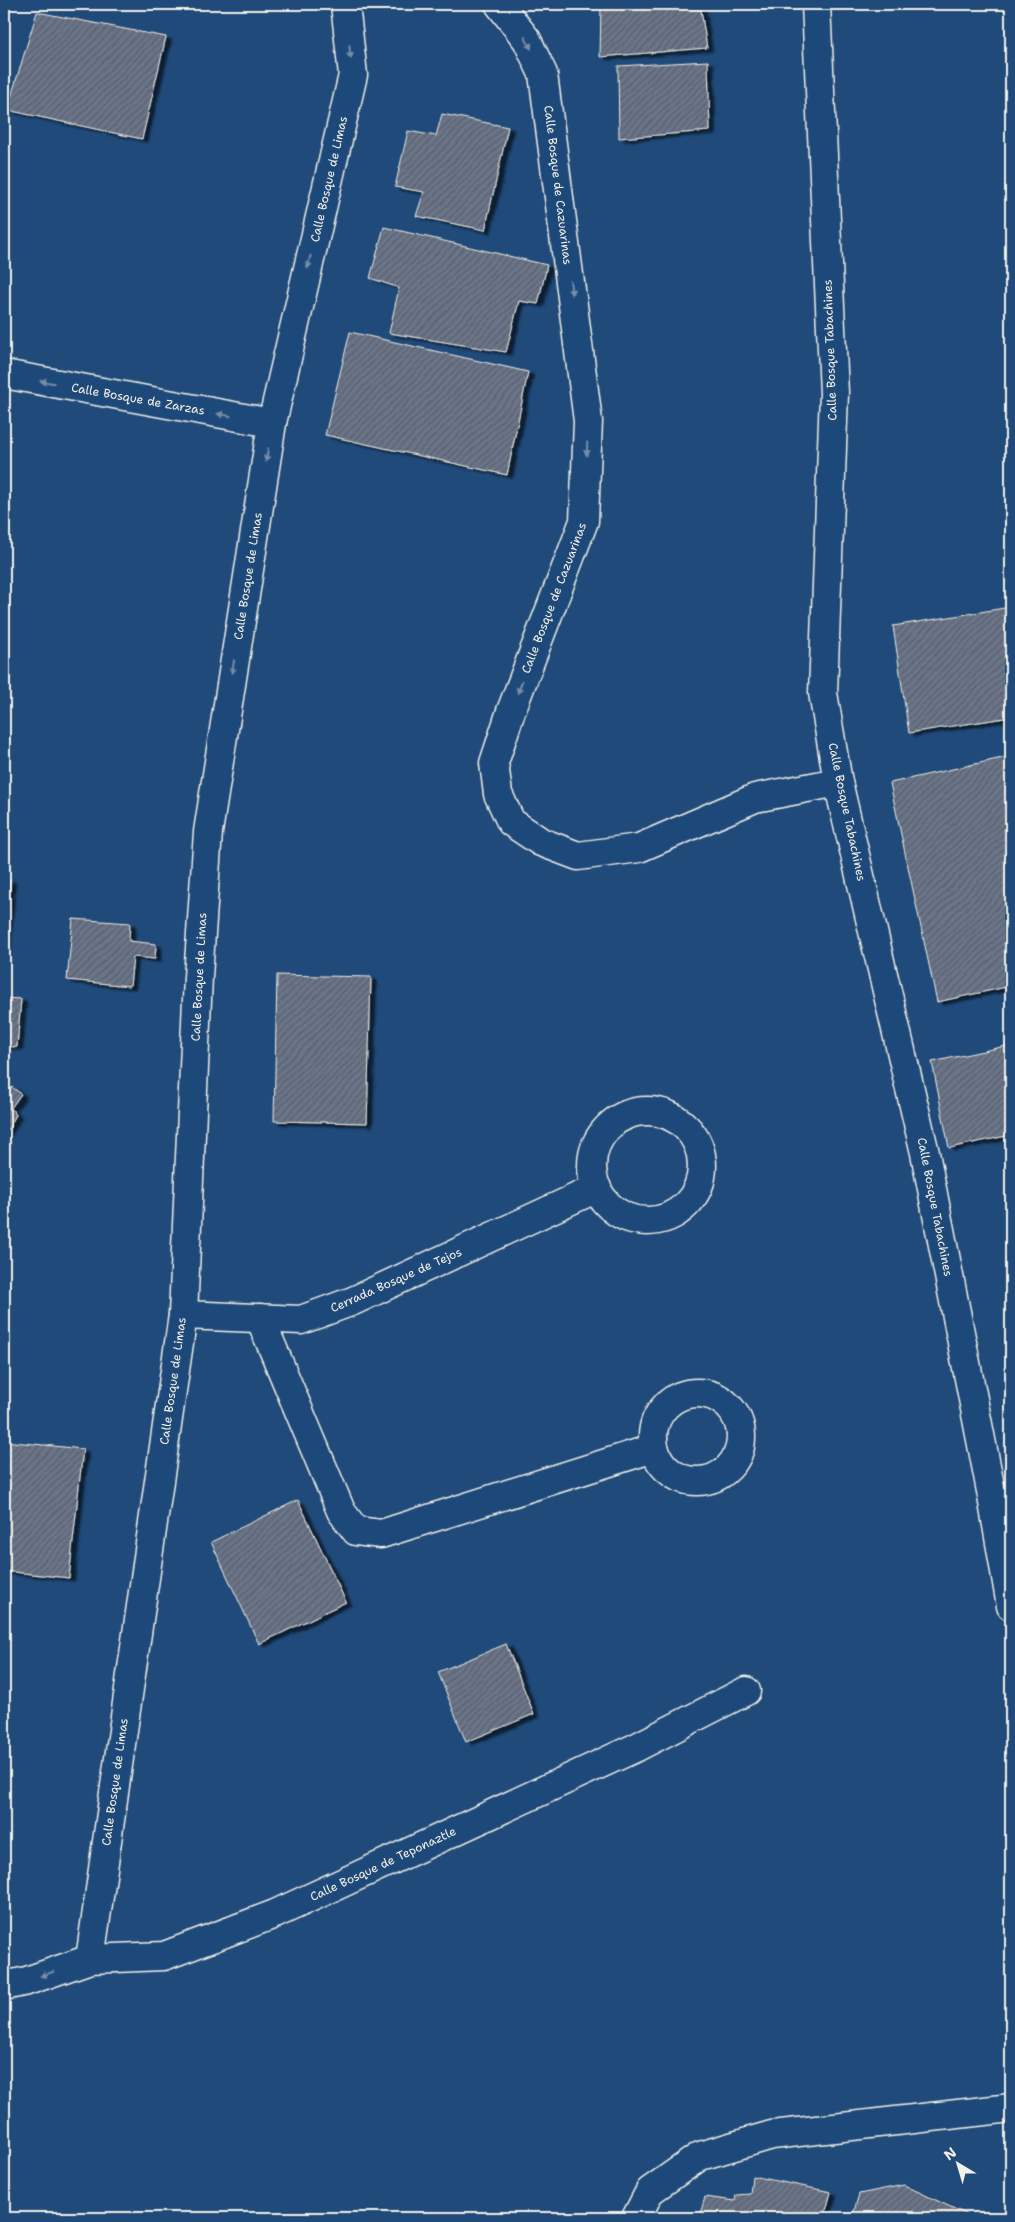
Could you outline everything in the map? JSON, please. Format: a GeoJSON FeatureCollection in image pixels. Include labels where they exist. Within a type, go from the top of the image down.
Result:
{"type":"FeatureCollection","features":[{"type":"Feature","properties":{"kind":"street","name":"Calle Bosque de Limas"},"geometry":{"type":"LineString","coordinates":[[90,1959],[183,1315],[198,977],[208,832],[272,423],[353,75],[344,4]]}},
{"type":"Feature","properties":{"kind":"street","name":"Calle Bosque de Cazuarinas"},"geometry":{"type":"LineString","coordinates":[[499,4],[527,40],[543,74],[588,421],[584,521],[514,703],[494,762],[498,794],[511,822],[542,842],[578,856],[639,848],[755,798],[838,782]]}},
{"type":"Feature","properties":{"kind":"street","name":"Calle Bosque Tabachines"},"geometry":{"type":"LineString","coordinates":[[816,4],[834,393],[823,693],[838,782],[925,1153],[991,1491],[1011,1606]]}},
{"type":"Feature","properties":{"kind":"street","name":"Calle Bosque de Zarzas"},"geometry":{"type":"LineString","coordinates":[[4,374],[272,423]]}},
{"type":"Feature","properties":{"kind":"street","name":"Cerrada Bosque de Tejos"},"geometry":{"type":"LineString","coordinates":[[183,1315],[301,1320],[353,1301],[597,1188]]}},
{"type":"Feature","properties":{"kind":"street"},"geometry":{"type":"LineString","coordinates":[[260,1318],[341,1511],[356,1531],[381,1534],[654,1448]]}},
{"type":"Feature","properties":{"kind":"street","name":"Calle Bosque de Teponaztle"},"geometry":{"type":"LineString","coordinates":[[4,1986],[27,1981],[90,1959],[164,1956],[275,1914],[637,1747],[746,1691]]}},
{"type":"Feature","properties":{"kind":"street"},"geometry":{"type":"LineString","coordinates":[[636,2218],[650,2191],[700,2156],[772,2135],[1011,2108]]}},
{"type":"Feature","properties":{"kind":"building"},"geometry":{"type":"Polygon","coordinates":[[[601,4],[700,4],[707,48],[600,57],[601,4]]]}},
{"type":"Feature","properties":{"kind":"building"},"geometry":{"type":"Polygon","coordinates":[[[37,12],[166,37],[142,139],[7,110],[37,12]]]}},
{"type":"Feature","properties":{"kind":"building"},"geometry":{"type":"Polygon","coordinates":[[[708,61],[710,131],[619,138],[618,66],[708,61]]]}},
{"type":"Feature","properties":{"kind":"building"},"geometry":{"type":"Polygon","coordinates":[[[442,114],[508,127],[485,230],[416,216],[424,192],[395,187],[408,131],[436,136],[442,114]]]}},
{"type":"Feature","properties":{"kind":"building"},"geometry":{"type":"Polygon","coordinates":[[[384,227],[547,265],[538,304],[519,301],[506,352],[389,333],[399,288],[370,278],[384,227]]]}},
{"type":"Feature","properties":{"kind":"building"},"geometry":{"type":"Polygon","coordinates":[[[350,332],[528,372],[507,475],[325,435],[350,332]]]}},
{"type":"Feature","properties":{"kind":"building"},"geometry":{"type":"Polygon","coordinates":[[[1011,607],[1011,717],[909,733],[893,626],[1011,607]]]}},
{"type":"Feature","properties":{"kind":"building"},"geometry":{"type":"Polygon","coordinates":[[[1011,756],[1011,986],[937,1002],[890,783],[1011,756]]]}},
{"type":"Feature","properties":{"kind":"building"},"geometry":{"type":"Polygon","coordinates":[[[4,879],[10,880],[4,954],[4,879]]]}},
{"type":"Feature","properties":{"kind":"building"},"geometry":{"type":"Polygon","coordinates":[[[73,919],[130,923],[129,941],[156,944],[155,959],[133,957],[130,986],[67,980],[73,919]]]}},
{"type":"Feature","properties":{"kind":"building"},"geometry":{"type":"Polygon","coordinates":[[[277,975],[371,977],[367,1123],[274,1121],[277,975]]]}},
{"type":"Feature","properties":{"kind":"building"},"geometry":{"type":"Polygon","coordinates":[[[4,998],[21,999],[17,1047],[4,1046],[4,998]]]}},
{"type":"Feature","properties":{"kind":"building"},"geometry":{"type":"Polygon","coordinates":[[[1011,1045],[1011,1135],[949,1148],[932,1062],[1011,1045]]]}},
{"type":"Feature","properties":{"kind":"building"},"geometry":{"type":"Polygon","coordinates":[[[12,1087],[21,1094],[11,1108],[16,1115],[4,1136],[4,1098],[12,1087]]]}},
{"type":"Feature","properties":{"kind":"building"},"geometry":{"type":"Polygon","coordinates":[[[4,1441],[83,1449],[69,1578],[4,1571],[4,1441]]]}},
{"type":"Feature","properties":{"kind":"building"},"geometry":{"type":"Polygon","coordinates":[[[298,1500],[346,1602],[259,1644],[211,1542],[298,1500]]]}},
{"type":"Feature","properties":{"kind":"building"},"geometry":{"type":"Polygon","coordinates":[[[506,1644],[534,1714],[466,1742],[438,1672],[506,1644]]]}},
{"type":"Feature","properties":{"kind":"building"},"geometry":{"type":"Polygon","coordinates":[[[752,2176],[831,2192],[824,2218],[699,2218],[705,2197],[735,2201],[736,2195],[750,2194],[752,2176]]]}},
{"type":"Feature","properties":{"kind":"building"},"geometry":{"type":"Polygon","coordinates":[[[904,2185],[974,2218],[852,2218],[859,2194],[904,2185]]]}}]}
